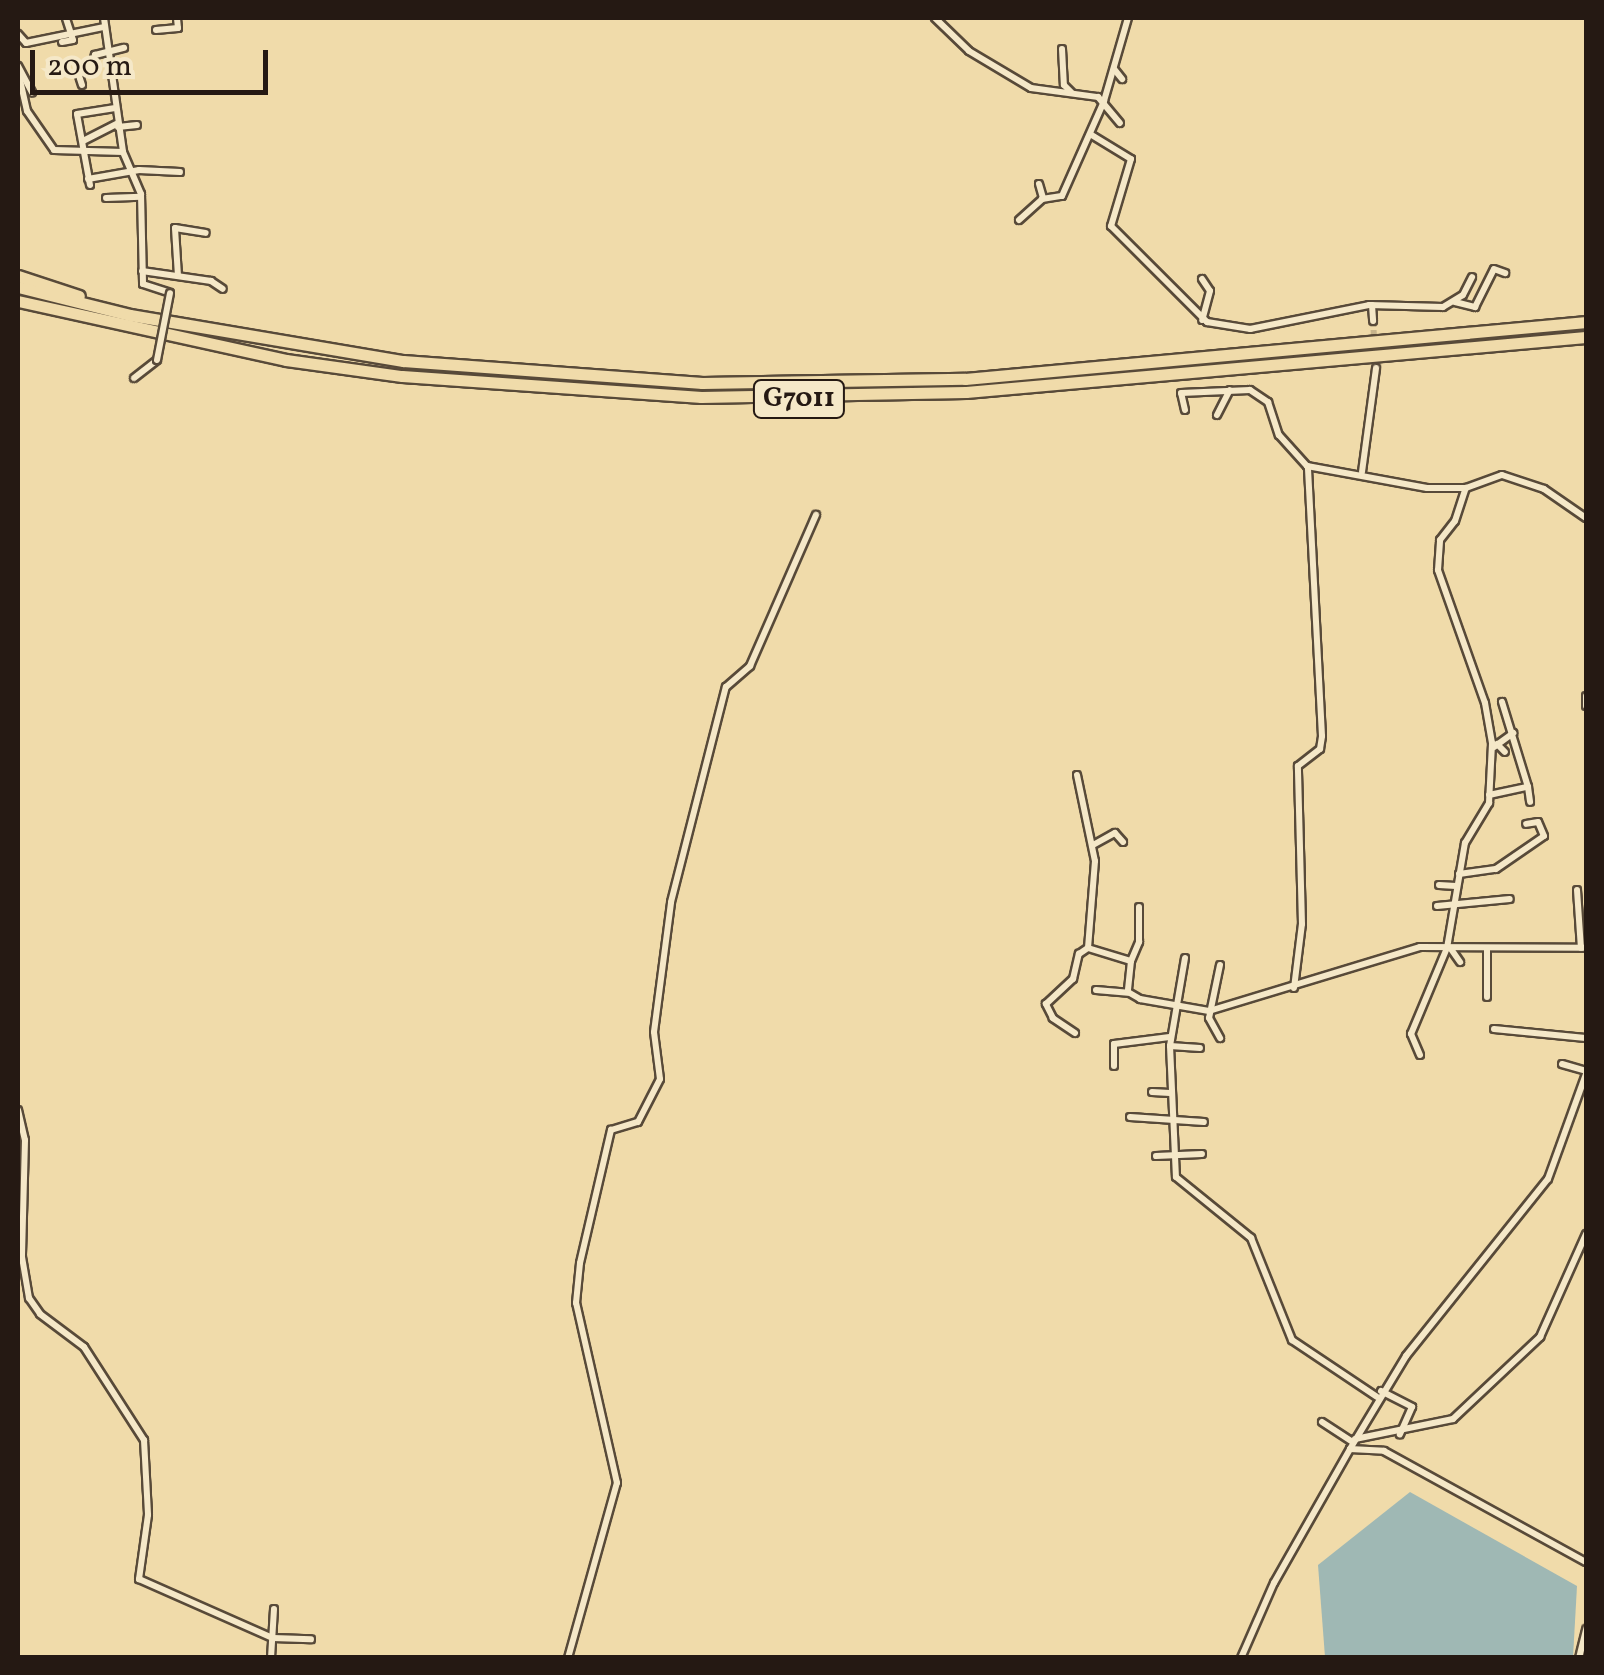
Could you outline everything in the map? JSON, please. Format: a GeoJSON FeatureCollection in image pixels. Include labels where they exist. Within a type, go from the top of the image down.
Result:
{"type":"FeatureCollection","features":[{"type":"Feature","properties":{"kind":"highway"},"geometry":{"type":"LineString","coordinates":[[18,276],[130,315]]}},
{"type":"Feature","properties":{"kind":"highway","name":"G7011"},"geometry":{"type":"LineString","coordinates":[[18,287],[130,315],[531,376],[829,385],[965,379],[1586,322]]}},
{"type":"Feature","properties":{"kind":"highway","name":"G7011"},"geometry":{"type":"LineString","coordinates":[[18,301],[286,360],[402,376],[700,397],[966,392],[1586,336]]}},
{"type":"Feature","properties":{"kind":"street"},"geometry":{"type":"LineString","coordinates":[[62,42],[73,40],[66,18]]}},
{"type":"Feature","properties":{"kind":"street"},"geometry":{"type":"LineString","coordinates":[[104,18],[122,152],[141,197],[143,284],[170,293],[157,360],[134,378]]}},
{"type":"Feature","properties":{"kind":"street"},"geometry":{"type":"LineString","coordinates":[[156,30],[178,28],[177,18]]}},
{"type":"Feature","properties":{"kind":"street"},"geometry":{"type":"LineString","coordinates":[[935,18],[969,51],[1031,88],[1104,100],[1120,123]]}},
{"type":"Feature","properties":{"kind":"street"},"geometry":{"type":"LineString","coordinates":[[1019,220],[1043,198],[1062,196],[1104,100],[1128,18]]}},
{"type":"Feature","properties":{"kind":"street"},"geometry":{"type":"LineString","coordinates":[[18,34],[26,42],[104,27]]}},
{"type":"Feature","properties":{"kind":"street"},"geometry":{"type":"LineString","coordinates":[[82,86],[78,73],[90,72],[91,60],[106,50],[124,48]]}},
{"type":"Feature","properties":{"kind":"street"},"geometry":{"type":"LineString","coordinates":[[1062,48],[1064,85],[1072,93]]}},
{"type":"Feature","properties":{"kind":"street"},"geometry":{"type":"LineString","coordinates":[[18,68],[32,92]]}},
{"type":"Feature","properties":{"kind":"street"},"geometry":{"type":"LineString","coordinates":[[18,68],[27,111],[54,150],[86,154],[122,152]]}},
{"type":"Feature","properties":{"kind":"street"},"geometry":{"type":"LineString","coordinates":[[1114,69],[1122,79]]}},
{"type":"Feature","properties":{"kind":"street"},"geometry":{"type":"LineString","coordinates":[[114,108],[77,114],[89,182],[130,172],[180,172]]}},
{"type":"Feature","properties":{"kind":"street"},"geometry":{"type":"LineString","coordinates":[[83,141],[118,126],[137,126]]}},
{"type":"Feature","properties":{"kind":"street"},"geometry":{"type":"LineString","coordinates":[[1090,134],[1131,159],[1111,226],[1202,320],[1250,329],[1372,305],[1465,305],[1481,300],[1494,269],[1506,273]]}},
{"type":"Feature","properties":{"kind":"street"},"geometry":{"type":"LineString","coordinates":[[1039,184],[1043,198]]}},
{"type":"Feature","properties":{"kind":"street"},"geometry":{"type":"LineString","coordinates":[[106,198],[141,197]]}},
{"type":"Feature","properties":{"kind":"street"},"geometry":{"type":"LineString","coordinates":[[178,276],[175,228],[206,233]]}},
{"type":"Feature","properties":{"kind":"street"},"geometry":{"type":"LineString","coordinates":[[142,271],[224,289]]}},
{"type":"Feature","properties":{"kind":"street"},"geometry":{"type":"LineString","coordinates":[[1465,305],[1472,278]]}},
{"type":"Feature","properties":{"kind":"street"},"geometry":{"type":"LineString","coordinates":[[1202,279],[1210,290],[1202,320]]}},
{"type":"Feature","properties":{"kind":"street"},"geometry":{"type":"LineString","coordinates":[[1454,302],[1466,292]]}},
{"type":"Feature","properties":{"kind":"street"},"geometry":{"type":"LineString","coordinates":[[1372,305],[1373,321]]}},
{"type":"Feature","properties":{"kind":"street"},"geometry":{"type":"LineString","coordinates":[[1362,472],[1376,368]]}},
{"type":"Feature","properties":{"kind":"street"},"geometry":{"type":"LineString","coordinates":[[1217,415],[1231,389]]}},
{"type":"Feature","properties":{"kind":"street"},"geometry":{"type":"LineString","coordinates":[[1185,410],[1181,393],[1231,389],[1264,397],[1279,436],[1308,466],[1362,472],[1405,486],[1466,488],[1502,475],[1544,489],[1586,518]]}},
{"type":"Feature","properties":{"kind":"street"},"geometry":{"type":"LineString","coordinates":[[1294,988],[1302,924],[1298,766],[1320,749],[1322,736],[1308,466]]}},
{"type":"Feature","properties":{"kind":"street"},"geometry":{"type":"LineString","coordinates":[[1420,1054],[1411,1034],[1449,948],[1451,907],[1465,843],[1486,813],[1495,746],[1483,698],[1438,570],[1440,540],[1466,488]]}},
{"type":"Feature","properties":{"kind":"street"},"geometry":{"type":"LineString","coordinates":[[568,1658],[617,1482],[576,1303],[580,1263],[611,1130],[638,1122],[660,1079],[654,1032],[671,902],[726,688],[750,666],[816,515]]}},
{"type":"Feature","properties":{"kind":"street"},"geometry":{"type":"LineString","coordinates":[[1586,696],[1586,706]]}},
{"type":"Feature","properties":{"kind":"street"},"geometry":{"type":"LineString","coordinates":[[1502,702],[1530,802]]}},
{"type":"Feature","properties":{"kind":"street"},"geometry":{"type":"LineString","coordinates":[[1495,746],[1513,734]]}},
{"type":"Feature","properties":{"kind":"street"},"geometry":{"type":"LineString","coordinates":[[1495,746],[1506,752]]}},
{"type":"Feature","properties":{"kind":"street"},"geometry":{"type":"LineString","coordinates":[[1076,775],[1093,845],[1088,948]]}},
{"type":"Feature","properties":{"kind":"street"},"geometry":{"type":"LineString","coordinates":[[1489,796],[1528,787]]}},
{"type":"Feature","properties":{"kind":"street"},"geometry":{"type":"LineString","coordinates":[[1459,874],[1496,869],[1544,836],[1538,822],[1526,824]]}},
{"type":"Feature","properties":{"kind":"street"},"geometry":{"type":"LineString","coordinates":[[1093,845],[1115,833],[1123,842]]}},
{"type":"Feature","properties":{"kind":"street"},"geometry":{"type":"LineString","coordinates":[[1439,885],[1456,886]]}},
{"type":"Feature","properties":{"kind":"street"},"geometry":{"type":"LineString","coordinates":[[1096,990],[1128,993],[1174,1009],[1210,1010],[1294,988],[1416,948],[1584,948],[1577,890]]}},
{"type":"Feature","properties":{"kind":"street"},"geometry":{"type":"LineString","coordinates":[[1437,906],[1510,899]]}},
{"type":"Feature","properties":{"kind":"street"},"geometry":{"type":"LineString","coordinates":[[1128,993],[1130,961],[1137,951],[1139,907]]}},
{"type":"Feature","properties":{"kind":"street"},"geometry":{"type":"LineString","coordinates":[[1088,948],[1130,961]]}},
{"type":"Feature","properties":{"kind":"street"},"geometry":{"type":"LineString","coordinates":[[1075,1033],[1053,1018],[1046,1004],[1073,979],[1079,954],[1088,948]]}},
{"type":"Feature","properties":{"kind":"street"},"geometry":{"type":"LineString","coordinates":[[1449,948],[1460,962]]}},
{"type":"Feature","properties":{"kind":"street"},"geometry":{"type":"LineString","coordinates":[[1487,950],[1487,997]]}},
{"type":"Feature","properties":{"kind":"street"},"geometry":{"type":"LineString","coordinates":[[1185,958],[1170,1037],[1174,1156],[1181,1185],[1251,1238],[1292,1340],[1379,1394],[1412,1408],[1400,1434]]}},
{"type":"Feature","properties":{"kind":"street"},"geometry":{"type":"LineString","coordinates":[[1220,965],[1210,1010],[1213,1032],[1220,1038]]}},
{"type":"Feature","properties":{"kind":"street"},"geometry":{"type":"LineString","coordinates":[[1494,1029],[1586,1038]]}},
{"type":"Feature","properties":{"kind":"street"},"geometry":{"type":"LineString","coordinates":[[1114,1066],[1114,1044],[1170,1037]]}},
{"type":"Feature","properties":{"kind":"street"},"geometry":{"type":"LineString","coordinates":[[1170,1046],[1200,1048]]}},
{"type":"Feature","properties":{"kind":"street"},"geometry":{"type":"LineString","coordinates":[[1242,1658],[1274,1584],[1379,1394],[1548,1180],[1586,1072],[1562,1064]]}},
{"type":"Feature","properties":{"kind":"street"},"geometry":{"type":"LineString","coordinates":[[1152,1092],[1170,1093]]}},
{"type":"Feature","properties":{"kind":"street"},"geometry":{"type":"LineString","coordinates":[[18,1110],[25,1140],[22,1256],[30,1298],[40,1314],[84,1347],[144,1440],[148,1515],[139,1579],[273,1638],[312,1639]]}},
{"type":"Feature","properties":{"kind":"street"},"geometry":{"type":"LineString","coordinates":[[1130,1117],[1204,1122]]}},
{"type":"Feature","properties":{"kind":"street"},"geometry":{"type":"LineString","coordinates":[[1156,1156],[1202,1154]]}},
{"type":"Feature","properties":{"kind":"street"},"geometry":{"type":"LineString","coordinates":[[1352,1443],[1453,1419],[1540,1337],[1586,1234]]}},
{"type":"Feature","properties":{"kind":"street"},"geometry":{"type":"LineString","coordinates":[[1322,1422],[1352,1443],[1384,1451],[1586,1562]]}},
{"type":"Feature","properties":{"kind":"street"},"geometry":{"type":"LineString","coordinates":[[272,1658],[274,1609]]}},
{"type":"Feature","properties":{"kind":"street"},"geometry":{"type":"LineString","coordinates":[[1579,1658],[1586,1629]]}},
{"type":"Feature","properties":{"kind":"water"},"geometry":{"type":"Polygon","coordinates":[[[1410,1492],[1577,1586],[1573,1657],[1325,1657],[1318,1565],[1410,1492]]]}},
{"type":"Feature","properties":{"kind":"tunnel"},"geometry":{"type":"LineString","coordinates":[[1373,321],[1376,368]]}}]}
